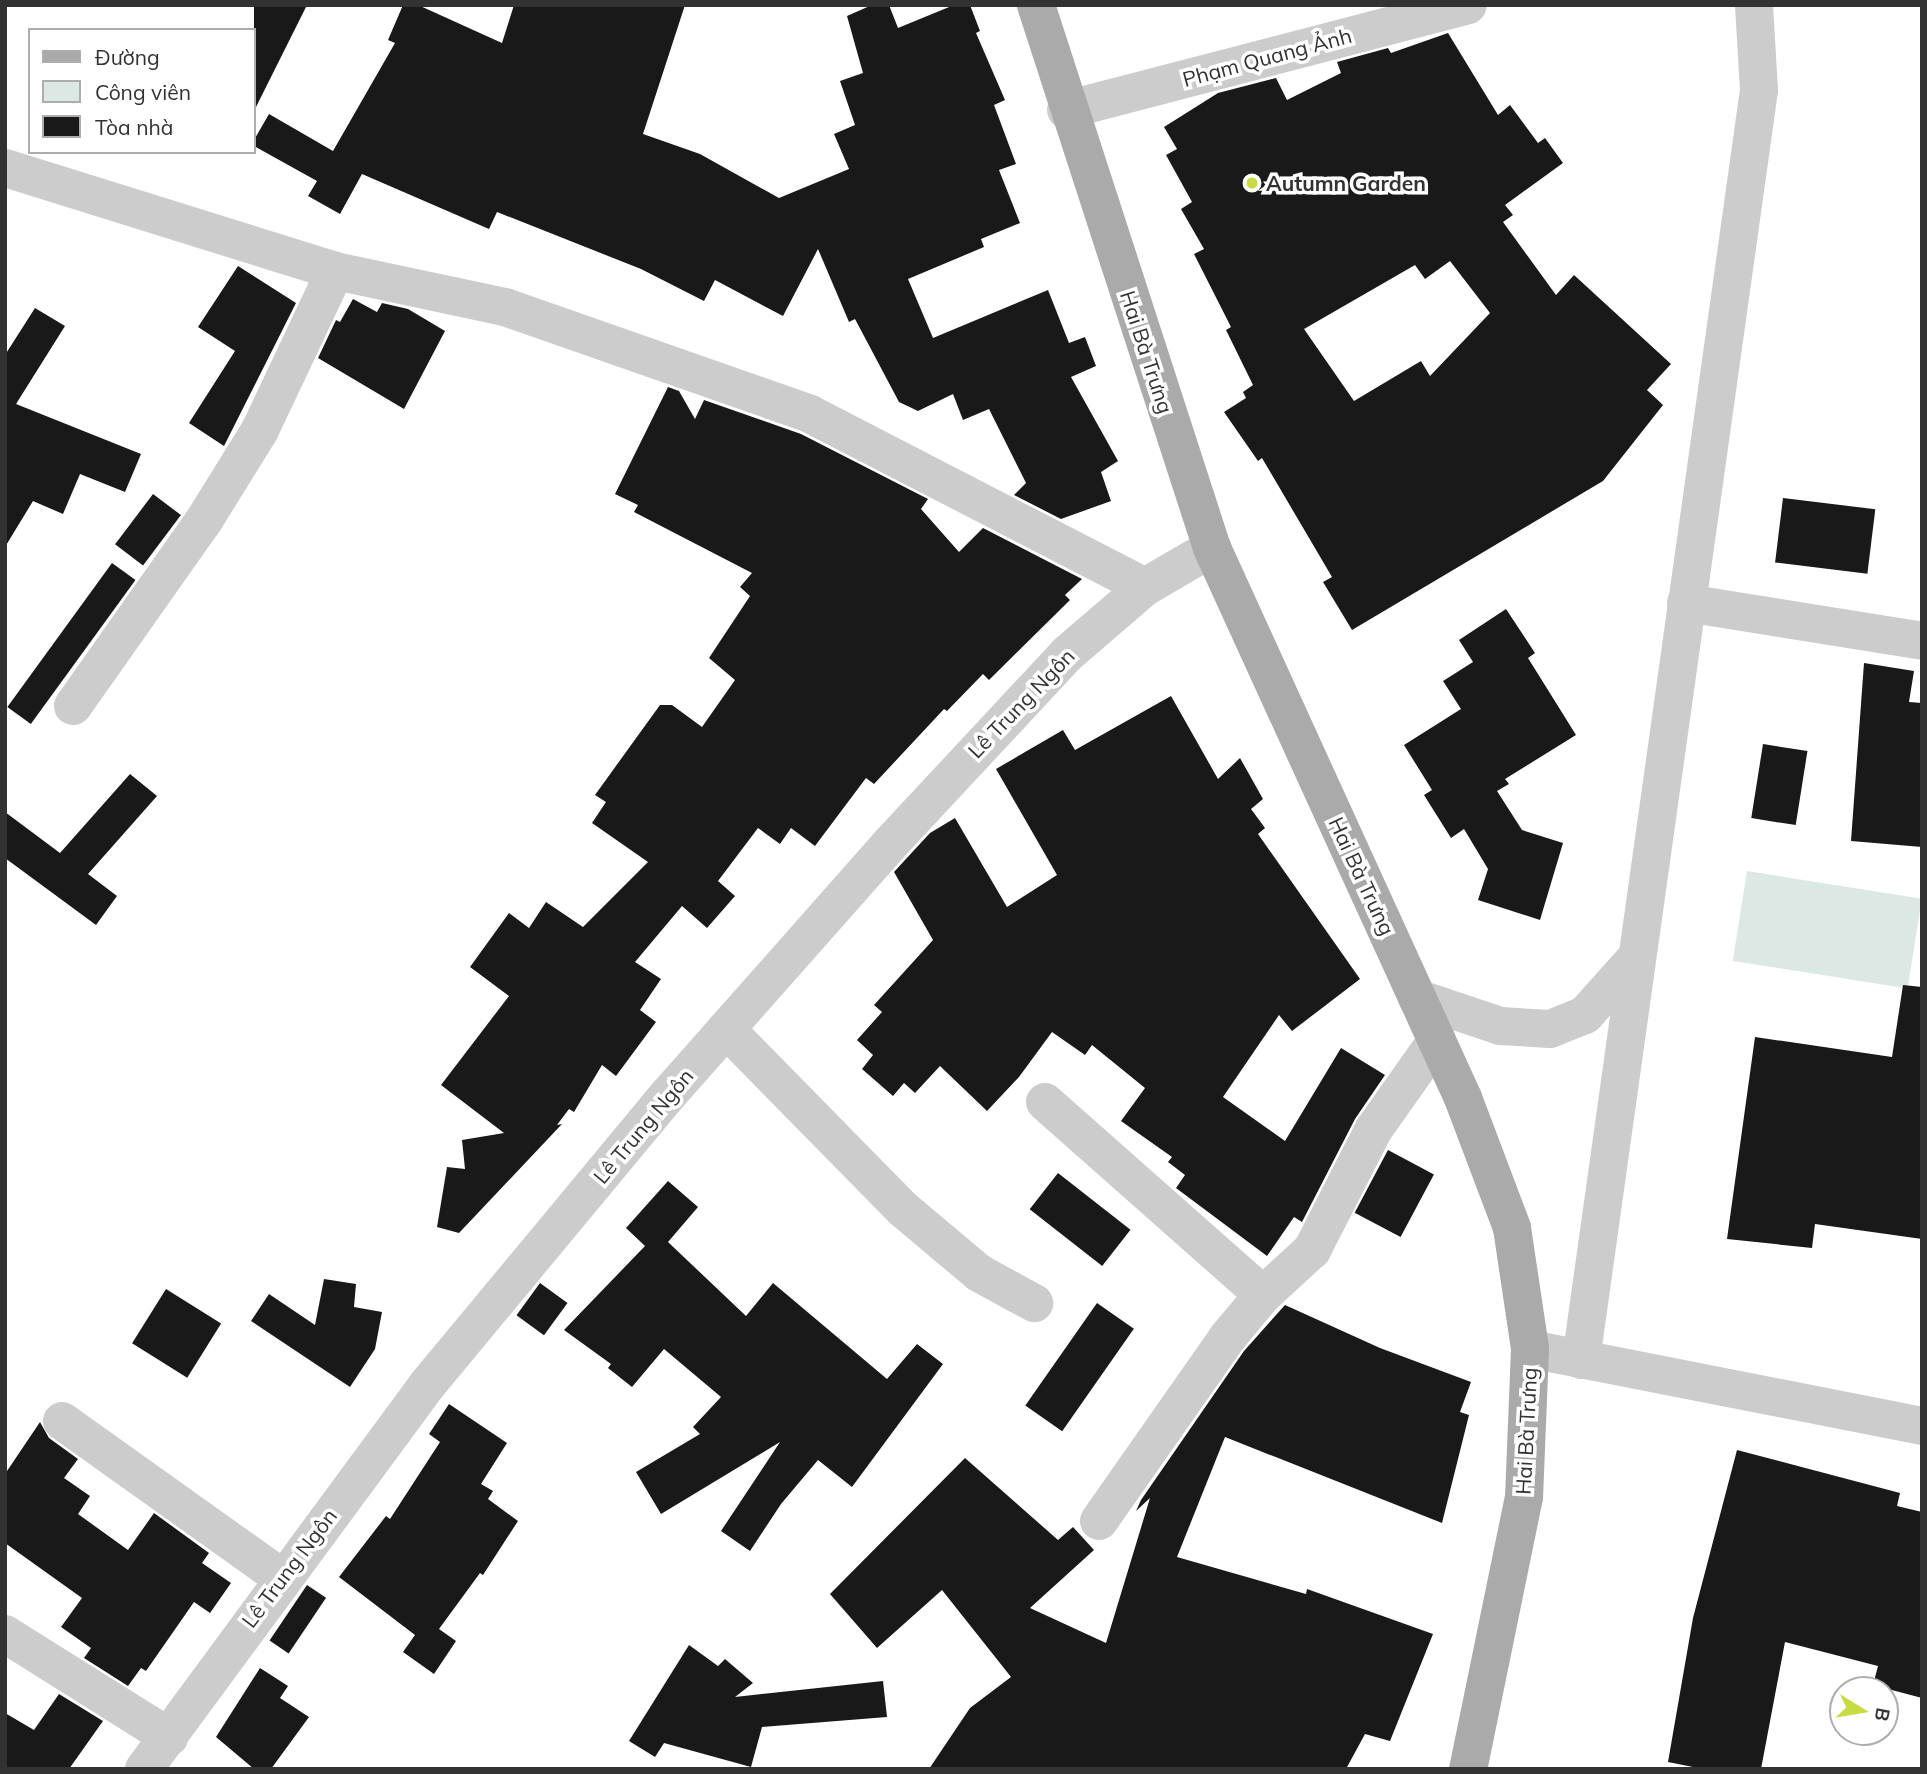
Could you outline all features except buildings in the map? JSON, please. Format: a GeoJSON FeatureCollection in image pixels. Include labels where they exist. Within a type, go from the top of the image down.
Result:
{"type":"FeatureCollection","features":[{"type":"Feature","properties":{"kind":"main road","name":"Hai Bà Trưng"},"geometry":{"type":"LineString","coordinates":[[1036,5],[1066,110],[1212,548],[1437,1040],[1512,1227],[1530,1349],[1524,1497],[1468,1769]]}},
{"type":"Feature","properties":{"kind":"street","name":"Phạm Quang Ảnh"},"geometry":{"type":"LineString","coordinates":[[1066,110],[1468,5]]}},
{"type":"Feature","properties":{"kind":"street"},"geometry":{"type":"LineString","coordinates":[[1581,1360],[1759,90],[1754,5]]}},
{"type":"Feature","properties":{"kind":"street"},"geometry":{"type":"LineString","coordinates":[[5,168],[335,271],[505,307],[810,414],[1145,587]]}},
{"type":"Feature","properties":{"kind":"street"},"geometry":{"type":"LineString","coordinates":[[73,706],[203,522],[260,430],[335,271]]}},
{"type":"Feature","properties":{"kind":"street","name":"Lê Trung Ngôn"},"geometry":{"type":"LineString","coordinates":[[144,1769],[282,1578],[427,1385],[726,1029],[1067,654],[1145,587],[1212,548]]}},
{"type":"Feature","properties":{"kind":"street"},"geometry":{"type":"LineString","coordinates":[[1686,603],[1922,641]]}},
{"type":"Feature","properties":{"kind":"street"},"geometry":{"type":"LineString","coordinates":[[1418,998],[1500,1026],[1550,1029],[1585,1015],[1636,958]]}},
{"type":"Feature","properties":{"kind":"street"},"geometry":{"type":"LineString","coordinates":[[726,1029],[903,1209],[979,1273],[1034,1303]]}},
{"type":"Feature","properties":{"kind":"street"},"geometry":{"type":"LineString","coordinates":[[1099,1521],[1263,1294],[1312,1250],[1374,1129],[1437,1040]]}},
{"type":"Feature","properties":{"kind":"street"},"geometry":{"type":"LineString","coordinates":[[1045,1102],[1263,1294]]}},
{"type":"Feature","properties":{"kind":"street"},"geometry":{"type":"LineString","coordinates":[[1530,1349],[1922,1426]]}},
{"type":"Feature","properties":{"kind":"street"},"geometry":{"type":"LineString","coordinates":[[62,1421],[282,1578]]}},
{"type":"Feature","properties":{"kind":"street"},"geometry":{"type":"LineString","coordinates":[[5,1634],[169,1737]]}},
{"type":"Feature","properties":{"kind":"green space"},"geometry":{"type":"Polygon","coordinates":[[[1747,871],[1922,899],[1908,989],[1733,961],[1747,871]]]}},
{"type":"Feature","properties":{"kind":"place","name":"Autumn Garden"},"geometry":{"type":"Point","coordinates":[1252,183]}}]}
